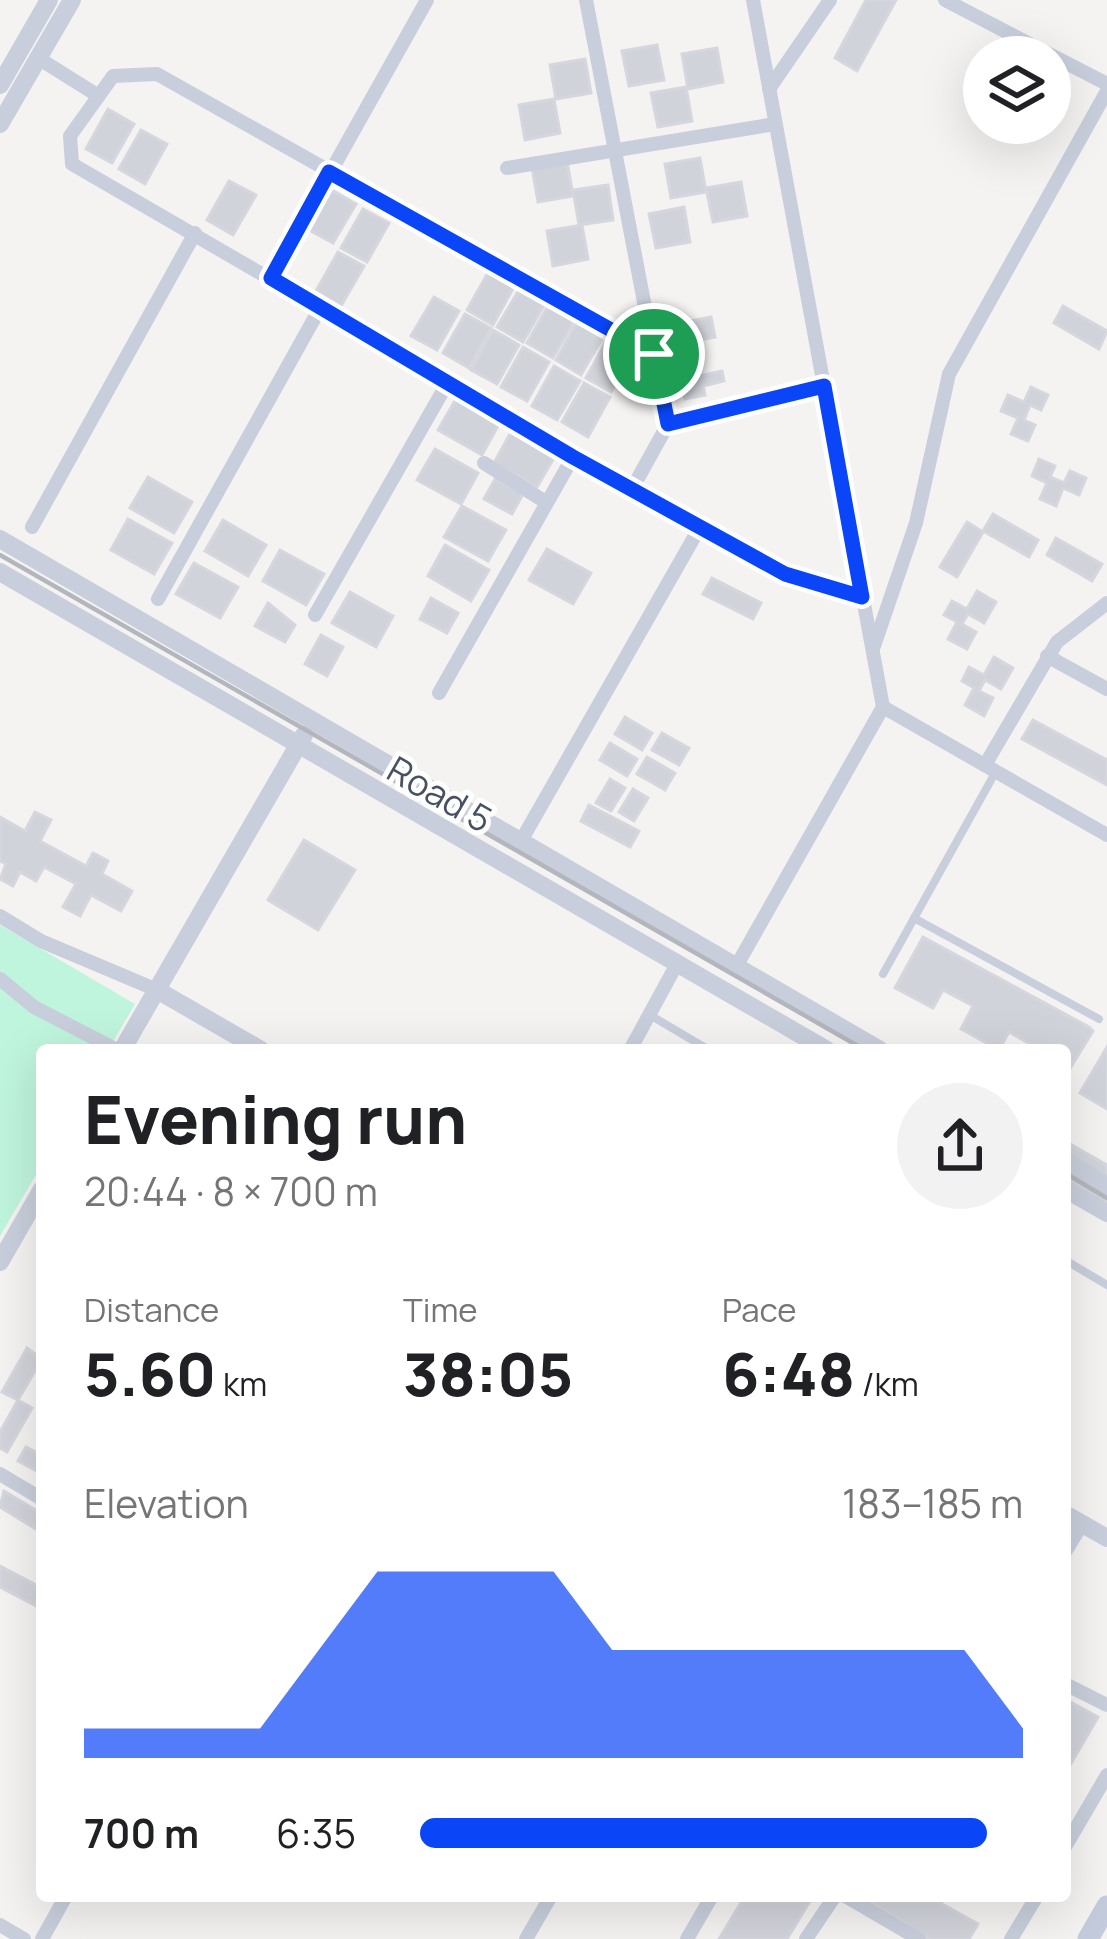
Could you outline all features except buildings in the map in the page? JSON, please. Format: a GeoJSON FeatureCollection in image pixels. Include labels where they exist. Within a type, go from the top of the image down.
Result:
{"type":"FeatureCollection","features":[{"type":"Feature","properties":{"kind":"main road"},"geometry":{"type":"LineString","coordinates":[[1088,1939],[1107,1906]]}},
{"type":"Feature","properties":{"kind":"street"},"geometry":{"type":"LineString","coordinates":[[0,85],[49,0]]}},
{"type":"Feature","properties":{"kind":"street"},"geometry":{"type":"LineString","coordinates":[[0,124],[72,0]]}},
{"type":"Feature","properties":{"kind":"street"},"geometry":{"type":"LineString","coordinates":[[271,278],[427,0]]}},
{"type":"Feature","properties":{"kind":"street"},"geometry":{"type":"LineString","coordinates":[[586,0],[668,424],[632,489]]}},
{"type":"Feature","properties":{"kind":"street"},"geometry":{"type":"LineString","coordinates":[[737,965],[883,707],[752,0]]}},
{"type":"Feature","properties":{"kind":"street"},"geometry":{"type":"LineString","coordinates":[[769,89],[830,0]]}},
{"type":"Feature","properties":{"kind":"street"},"geometry":{"type":"LineString","coordinates":[[873,650],[916,523],[949,374],[1107,87],[945,0]]}},
{"type":"Feature","properties":{"kind":"street"},"geometry":{"type":"LineString","coordinates":[[38,58],[97,94]]}},
{"type":"Feature","properties":{"kind":"street"},"geometry":{"type":"LineString","coordinates":[[654,354],[157,74],[124,72],[105,82],[70,136],[72,164],[319,310],[803,583],[862,597]]}},
{"type":"Feature","properties":{"kind":"street"},"geometry":{"type":"LineString","coordinates":[[507,168],[775,124]]}},
{"type":"Feature","properties":{"kind":"street"},"geometry":{"type":"LineString","coordinates":[[32,526],[195,233]]}},
{"type":"Feature","properties":{"kind":"street"},"geometry":{"type":"LineString","coordinates":[[158,599],[319,310]]}},
{"type":"Feature","properties":{"kind":"street"},"geometry":{"type":"LineString","coordinates":[[315,615],[448,382]]}},
{"type":"Feature","properties":{"kind":"street"},"geometry":{"type":"LineString","coordinates":[[668,424],[824,386]]}},
{"type":"Feature","properties":{"kind":"street"},"geometry":{"type":"LineString","coordinates":[[439,693],[573,457]]}},
{"type":"Feature","properties":{"kind":"street"},"geometry":{"type":"LineString","coordinates":[[484,463],[544,501]]}},
{"type":"Feature","properties":{"kind":"street"},"geometry":{"type":"LineString","coordinates":[[521,841],[700,527]]}},
{"type":"Feature","properties":{"kind":"street","name":"Road 5"},"geometry":{"type":"LineString","coordinates":[[0,539],[870,1044]]}},
{"type":"Feature","properties":{"kind":"street","name":"Road 5"},"geometry":{"type":"LineString","coordinates":[[0,572],[817,1044]]}},
{"type":"Feature","properties":{"kind":"street"},"geometry":{"type":"LineString","coordinates":[[990,768],[1047,656],[1067,632],[1107,603]]}},
{"type":"Feature","properties":{"kind":"street"},"geometry":{"type":"LineString","coordinates":[[1047,656],[1107,689]]}},
{"type":"Feature","properties":{"kind":"street"},"geometry":{"type":"LineString","coordinates":[[883,707],[1107,835]]}},
{"type":"Feature","properties":{"kind":"street"},"geometry":{"type":"LineString","coordinates":[[123,1044],[313,721]]}},
{"type":"Feature","properties":{"kind":"street"},"geometry":{"type":"LineString","coordinates":[[0,916],[41,941],[157,990],[251,1044]]}},
{"type":"Feature","properties":{"kind":"street"},"geometry":{"type":"LineString","coordinates":[[634,1044],[678,962]]}},
{"type":"Feature","properties":{"kind":"street"},"geometry":{"type":"LineString","coordinates":[[0,979],[34,1006],[107,1044]]}},
{"type":"Feature","properties":{"kind":"street"},"geometry":{"type":"LineString","coordinates":[[1071,1165],[1107,1186]]}},
{"type":"Feature","properties":{"kind":"street"},"geometry":{"type":"LineString","coordinates":[[1071,1193],[1107,1214]]}},
{"type":"Feature","properties":{"kind":"street"},"geometry":{"type":"LineString","coordinates":[[0,1262],[36,1199]]}},
{"type":"Feature","properties":{"kind":"street"},"geometry":{"type":"LineString","coordinates":[[0,1474],[36,1495]]}},
{"type":"Feature","properties":{"kind":"street"},"geometry":{"type":"LineString","coordinates":[[1074,1519],[1107,1538]]}},
{"type":"Feature","properties":{"kind":"street"},"geometry":{"type":"LineString","coordinates":[[1071,1687],[1107,1705]]}},
{"type":"Feature","properties":{"kind":"street"},"geometry":{"type":"LineString","coordinates":[[1071,1837],[1107,1775]]}},
{"type":"Feature","properties":{"kind":"street"},"geometry":{"type":"LineString","coordinates":[[42,1939],[64,1902]]}},
{"type":"Feature","properties":{"kind":"street"},"geometry":{"type":"LineString","coordinates":[[526,1939],[548,1902]]}},
{"type":"Feature","properties":{"kind":"street"},"geometry":{"type":"LineString","coordinates":[[688,1939],[709,1902]]}},
{"type":"Feature","properties":{"kind":"street"},"geometry":{"type":"LineString","coordinates":[[806,1939],[831,1902]]}},
{"type":"Feature","properties":{"kind":"street"},"geometry":{"type":"LineString","coordinates":[[855,1902],[919,1939]]}},
{"type":"Feature","properties":{"kind":"street"},"geometry":{"type":"LineString","coordinates":[[1012,1939],[1033,1902]]}},
{"type":"Feature","properties":{"kind":"street"},"geometry":{"type":"LineString","coordinates":[[0,1925],[24,1939]]}},
{"type":"Feature","properties":{"kind":"lane"},"geometry":{"type":"LineString","coordinates":[[883,974],[990,768]]}},
{"type":"Feature","properties":{"kind":"lane"},"geometry":{"type":"LineString","coordinates":[[914,918],[1099,1019]]}},
{"type":"Feature","properties":{"kind":"lane"},"geometry":{"type":"LineString","coordinates":[[650,1016],[699,1044]]}},
{"type":"Feature","properties":{"kind":"lane"},"geometry":{"type":"LineString","coordinates":[[1071,1264],[1107,1285]]}},
{"type":"Feature","properties":{"kind":"green space"},"geometry":{"type":"Polygon","coordinates":[[[0,925],[135,1004],[112,1044],[36,1044],[36,1174],[0,1236],[0,925]]]}},
{"type":"Feature","properties":{"kind":"railway"},"geometry":{"type":"LineString","coordinates":[[0,555],[855,1044]]}},
{"type":"Feature","properties":{"kind":"railway"},"geometry":{"type":"LineString","coordinates":[[1071,1177],[1107,1198]]}},
{"type":"Feature","properties":{"kind":"route"},"geometry":{"type":"LineString","coordinates":[[329,172],[654,354],[668,424],[824,386],[862,597],[829,592],[785,574],[573,457],[271,278],[329,172]]}}]}
